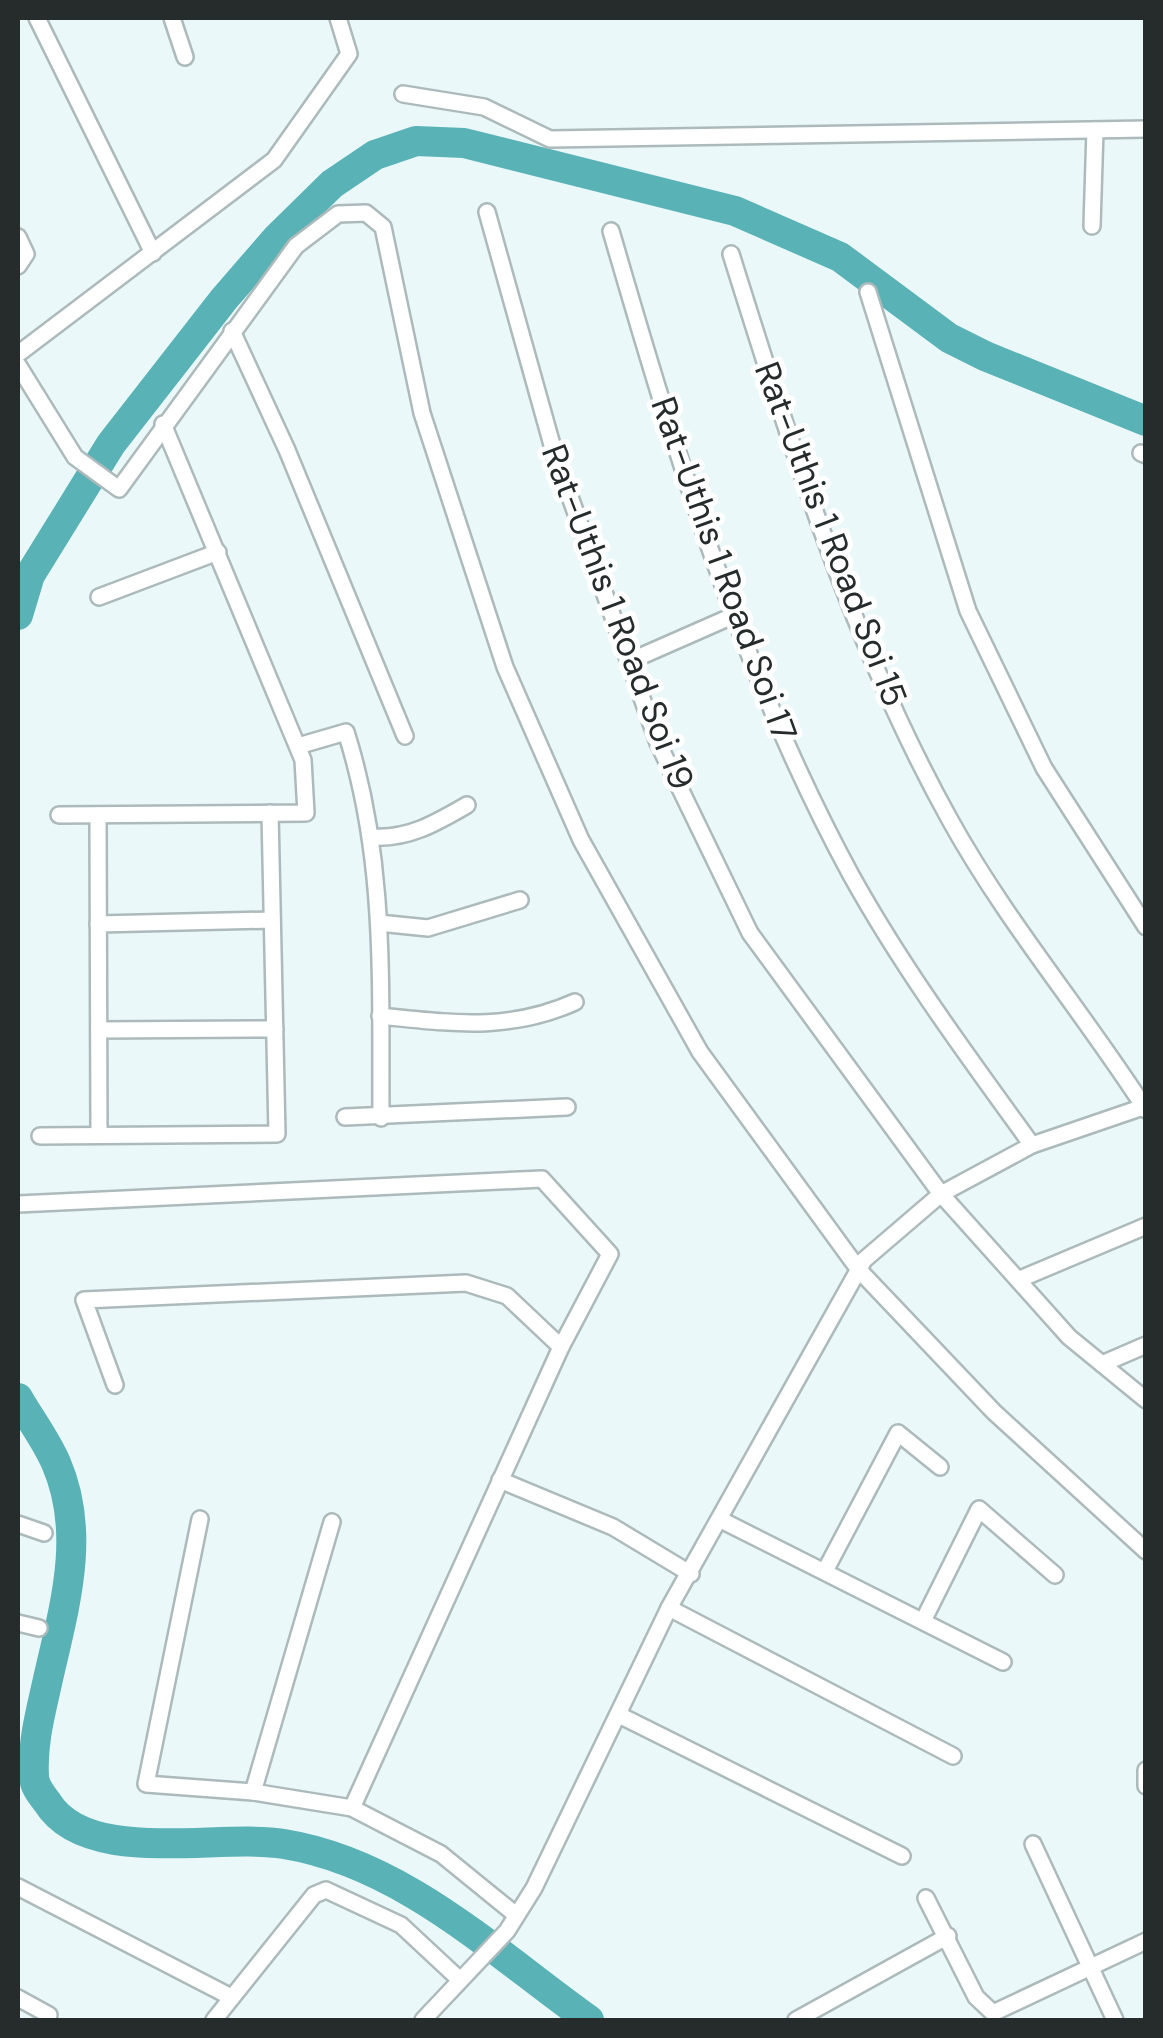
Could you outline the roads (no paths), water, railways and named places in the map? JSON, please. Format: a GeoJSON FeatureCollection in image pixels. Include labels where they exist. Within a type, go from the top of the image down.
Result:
{"type":"FeatureCollection","features":[{"type":"Feature","properties":{"kind":"street"},"geometry":{"type":"LineString","coordinates":[[37,18],[153,253]]}},
{"type":"Feature","properties":{"kind":"street"},"geometry":{"type":"LineString","coordinates":[[172,18],[185,57]]}},
{"type":"Feature","properties":{"kind":"street"},"geometry":{"type":"LineString","coordinates":[[18,354],[274,160],[349,54],[338,18]]}},
{"type":"Feature","properties":{"kind":"street"},"geometry":{"type":"LineString","coordinates":[[403,94],[484,107],[550,138],[1146,129]]}},
{"type":"Feature","properties":{"kind":"street"},"geometry":{"type":"LineString","coordinates":[[1092,226],[1095,130]]}},
{"type":"Feature","properties":{"kind":"street","name":"Rat-Uthis 1 Road Soi 19"},"geometry":{"type":"LineString","coordinates":[[487,212],[554,452],[658,743],[750,933],[941,1194],[1069,1337],[1146,1400]]}},
{"type":"Feature","properties":{"kind":"street"},"geometry":{"type":"LineString","coordinates":[[18,365],[75,456],[119,489],[296,246],[338,214],[366,213],[383,227],[422,413],[505,667],[581,840],[700,1052],[859,1270],[994,1412],[1146,1551]]}},
{"type":"Feature","properties":{"kind":"street","name":"Rat-Uthis 1 Road Soi 17"},"geometry":{"type":"LineString","coordinates":[[611,230],[663,412],[765,697],[852,876],[957,1041],[1032,1145]]}},
{"type":"Feature","properties":{"kind":"street"},"geometry":{"type":"LineString","coordinates":[[18,237],[26,254],[18,266]]}},
{"type":"Feature","properties":{"kind":"street","name":"Rat-Uthis 1 Road Soi 15"},"geometry":{"type":"LineString","coordinates":[[731,254],[776,392],[885,687],[950,820],[1050,980],[1145,1108]]}},
{"type":"Feature","properties":{"kind":"street"},"geometry":{"type":"LineString","coordinates":[[868,292],[968,611],[1044,768],[1146,927]]}},
{"type":"Feature","properties":{"kind":"street"},"geometry":{"type":"LineString","coordinates":[[232,331],[405,736]]}},
{"type":"Feature","properties":{"kind":"street"},"geometry":{"type":"LineString","coordinates":[[60,815],[306,813],[304,760],[163,424]]}},
{"type":"Feature","properties":{"kind":"street"},"geometry":{"type":"LineString","coordinates":[[99,597],[218,552]]}},
{"type":"Feature","properties":{"kind":"street"},"geometry":{"type":"LineString","coordinates":[[630,660],[737,614]]}},
{"type":"Feature","properties":{"kind":"street"},"geometry":{"type":"LineString","coordinates":[[298,746],[346,732],[373,838],[379,923],[381,1118]]}},
{"type":"Feature","properties":{"kind":"street"},"geometry":{"type":"LineString","coordinates":[[373,838],[393,838],[428,828],[466,805]]}},
{"type":"Feature","properties":{"kind":"street"},"geometry":{"type":"LineString","coordinates":[[40,1136],[277,1134],[270,814]]}},
{"type":"Feature","properties":{"kind":"street"},"geometry":{"type":"LineString","coordinates":[[98,815],[99,1135]]}},
{"type":"Feature","properties":{"kind":"street"},"geometry":{"type":"LineString","coordinates":[[379,923],[428,928],[520,900]]}},
{"type":"Feature","properties":{"kind":"street"},"geometry":{"type":"LineString","coordinates":[[98,924],[272,920]]}},
{"type":"Feature","properties":{"kind":"street"},"geometry":{"type":"LineString","coordinates":[[380,1016],[476,1025],[538,1019],[575,1002]]}},
{"type":"Feature","properties":{"kind":"street"},"geometry":{"type":"LineString","coordinates":[[99,1030],[275,1030]]}},
{"type":"Feature","properties":{"kind":"street"},"geometry":{"type":"LineString","coordinates":[[345,1117],[567,1107]]}},
{"type":"Feature","properties":{"kind":"street"},"geometry":{"type":"LineString","coordinates":[[425,2020],[507,1931],[558,1844],[670,1608],[864,1260],[941,1194],[1032,1145],[1145,1108]]}},
{"type":"Feature","properties":{"kind":"street"},"geometry":{"type":"LineString","coordinates":[[18,1204],[542,1179],[610,1254],[561,1347],[352,1808]]}},
{"type":"Feature","properties":{"kind":"street"},"geometry":{"type":"LineString","coordinates":[[1020,1280],[1146,1226]]}},
{"type":"Feature","properties":{"kind":"street"},"geometry":{"type":"LineString","coordinates":[[116,1385],[84,1300],[466,1282],[507,1296],[561,1347]]}},
{"type":"Feature","properties":{"kind":"street"},"geometry":{"type":"LineString","coordinates":[[1102,1364],[1146,1346]]}},
{"type":"Feature","properties":{"kind":"street"},"geometry":{"type":"LineString","coordinates":[[826,1572],[898,1432],[940,1468]]}},
{"type":"Feature","properties":{"kind":"street"},"geometry":{"type":"LineString","coordinates":[[500,1480],[613,1527],[691,1574]]}},
{"type":"Feature","properties":{"kind":"street"},"geometry":{"type":"LineString","coordinates":[[923,1621],[979,1509],[1055,1575]]}},
{"type":"Feature","properties":{"kind":"street"},"geometry":{"type":"LineString","coordinates":[[200,1519],[146,1784],[252,1792],[352,1808],[441,1854],[516,1915]]}},
{"type":"Feature","properties":{"kind":"street"},"geometry":{"type":"LineString","coordinates":[[720,1520],[1003,1662]]}},
{"type":"Feature","properties":{"kind":"street"},"geometry":{"type":"LineString","coordinates":[[252,1792],[332,1522]]}},
{"type":"Feature","properties":{"kind":"street"},"geometry":{"type":"LineString","coordinates":[[18,1524],[44,1533]]}},
{"type":"Feature","properties":{"kind":"street"},"geometry":{"type":"LineString","coordinates":[[670,1608],[953,1756]]}},
{"type":"Feature","properties":{"kind":"street"},"geometry":{"type":"LineString","coordinates":[[18,1622],[38,1628]]}},
{"type":"Feature","properties":{"kind":"street"},"geometry":{"type":"LineString","coordinates":[[619,1715],[902,1856]]}},
{"type":"Feature","properties":{"kind":"street"},"geometry":{"type":"LineString","coordinates":[[1146,1770],[1146,1786]]}},
{"type":"Feature","properties":{"kind":"street"},"geometry":{"type":"LineString","coordinates":[[1033,1844],[1114,2020]]}},
{"type":"Feature","properties":{"kind":"street"},"geometry":{"type":"LineString","coordinates":[[18,1888],[231,1997]]}},
{"type":"Feature","properties":{"kind":"street"},"geometry":{"type":"LineString","coordinates":[[214,2020],[314,1895],[326,1890],[401,1925],[460,1980]]}},
{"type":"Feature","properties":{"kind":"street"},"geometry":{"type":"LineString","coordinates":[[926,1898],[976,1997],[993,2018],[1146,1941]]}},
{"type":"Feature","properties":{"kind":"street"},"geometry":{"type":"LineString","coordinates":[[796,2020],[948,1936]]}},
{"type":"Feature","properties":{"kind":"street"},"geometry":{"type":"LineString","coordinates":[[18,1998],[49,2014]]}},
{"type":"Feature","properties":{"kind":"waterway"},"geometry":{"type":"LineString","coordinates":[[18,615],[30,575],[111,444],[224,299],[276,239],[332,184],[375,155],[416,141],[464,143],[735,211],[840,257],[949,338],[1146,421]]}},
{"type":"Feature","properties":{"kind":"waterway"},"geometry":{"type":"LineString","coordinates":[[18,1398],[56,1463],[70,1517],[66,1598],[34,1751],[34,1780],[47,1802],[66,1822],[91,1834],[122,1841],[284,1844],[327,1854],[368,1870],[446,1914],[589,2020]]}}]}
